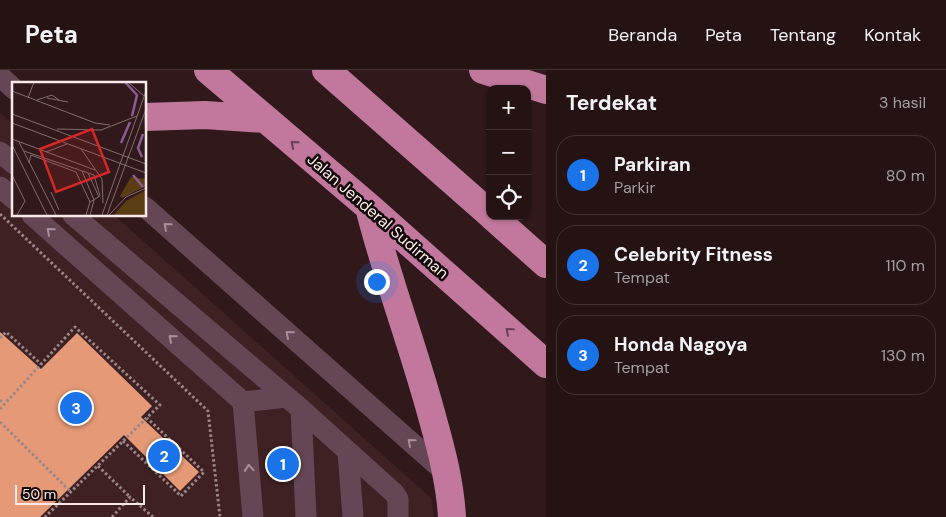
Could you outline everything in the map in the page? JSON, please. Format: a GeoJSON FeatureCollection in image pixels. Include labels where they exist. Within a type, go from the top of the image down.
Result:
{"type":"FeatureCollection","features":[{"type":"Feature","properties":{"kind":"highway","name":"Jalan Jenderal Sudirman"},"geometry":{"type":"LineString","coordinates":[[208,70],[369,207],[546,364]]}},
{"type":"Feature","properties":{"kind":"highway"},"geometry":{"type":"LineString","coordinates":[[326,70],[486,211]]}},
{"type":"Feature","properties":{"kind":"highway"},"geometry":{"type":"LineString","coordinates":[[483,70],[546,90]]}},
{"type":"Feature","properties":{"kind":"highway"},"geometry":{"type":"LineString","coordinates":[[146,117],[205,115],[265,119]]}},
{"type":"Feature","properties":{"kind":"highway"},"geometry":{"type":"LineString","coordinates":[[369,207],[379,247],[419,367],[448,474],[452,517]]}},
{"type":"Feature","properties":{"kind":"highway"},"geometry":{"type":"LineString","coordinates":[[497,220],[546,264]]}},
{"type":"Feature","properties":{"kind":"street"},"geometry":{"type":"LineString","coordinates":[[0,76],[12,87]]}},
{"type":"Feature","properties":{"kind":"street"},"geometry":{"type":"LineString","coordinates":[[0,152],[12,162]]}},
{"type":"Feature","properties":{"kind":"street"},"geometry":{"type":"LineString","coordinates":[[0,187],[12,197]]}},
{"type":"Feature","properties":{"kind":"street"},"geometry":{"type":"LineString","coordinates":[[146,208],[448,474]]}},
{"type":"Feature","properties":{"kind":"street"},"geometry":{"type":"LineString","coordinates":[[33,216],[243,402],[294,403]]}},
{"type":"Feature","properties":{"kind":"street"},"geometry":{"type":"LineString","coordinates":[[75,216],[294,403],[397,496],[398,517]]}},
{"type":"Feature","properties":{"kind":"street"},"geometry":{"type":"LineString","coordinates":[[243,402],[253,517]]}},
{"type":"Feature","properties":{"kind":"street"},"geometry":{"type":"LineString","coordinates":[[294,403],[306,517]]}},
{"type":"Feature","properties":{"kind":"street"},"geometry":{"type":"LineString","coordinates":[[348,452],[353,517]]}},
{"type":"Feature","properties":{"kind":"path"},"geometry":{"type":"LineString","coordinates":[[0,214],[208,411],[220,517]]}},
{"type":"Feature","properties":{"kind":"path"},"geometry":{"type":"LineString","coordinates":[[0,408],[75,327],[160,405],[45,517]]}},
{"type":"Feature","properties":{"kind":"path"},"geometry":{"type":"LineString","coordinates":[[0,338],[6,332],[41,364]]}},
{"type":"Feature","properties":{"kind":"path"},"geometry":{"type":"LineString","coordinates":[[0,400],[4,404]]}},
{"type":"Feature","properties":{"kind":"path"},"geometry":{"type":"LineString","coordinates":[[123,441],[180,496],[204,472],[146,418]]}},
{"type":"Feature","properties":{"kind":"path"},"geometry":{"type":"LineString","coordinates":[[0,422],[71,492]]}},
{"type":"Feature","properties":{"kind":"path"},"geometry":{"type":"LineString","coordinates":[[98,466],[153,517]]}},
{"type":"Feature","properties":{"kind":"path"},"geometry":{"type":"LineString","coordinates":[[112,517],[130,497]]}},
{"type":"Feature","properties":{"kind":"shaded area"},"geometry":{"type":"Polygon","coordinates":[[[0,113],[12,123],[12,216],[115,216],[431,498],[434,517],[0,517],[0,113]]]}},
{"type":"Feature","properties":{"kind":"building"},"geometry":{"type":"Polygon","coordinates":[[[0,332],[41,369],[77,333],[152,406],[141,417],[199,472],[180,491],[124,435],[40,517],[0,517],[0,332]]]}},
{"type":"Feature","properties":{"kind":"place","name":"Honda Nagoya"},"geometry":{"type":"Point","coordinates":[76,408]}},
{"type":"Feature","properties":{"kind":"place","name":"Celebrity Fitness"},"geometry":{"type":"Point","coordinates":[164,456]}},
{"type":"Feature","properties":{"kind":"place","name":"Parkiran"},"geometry":{"type":"Point","coordinates":[283,464]}}]}
